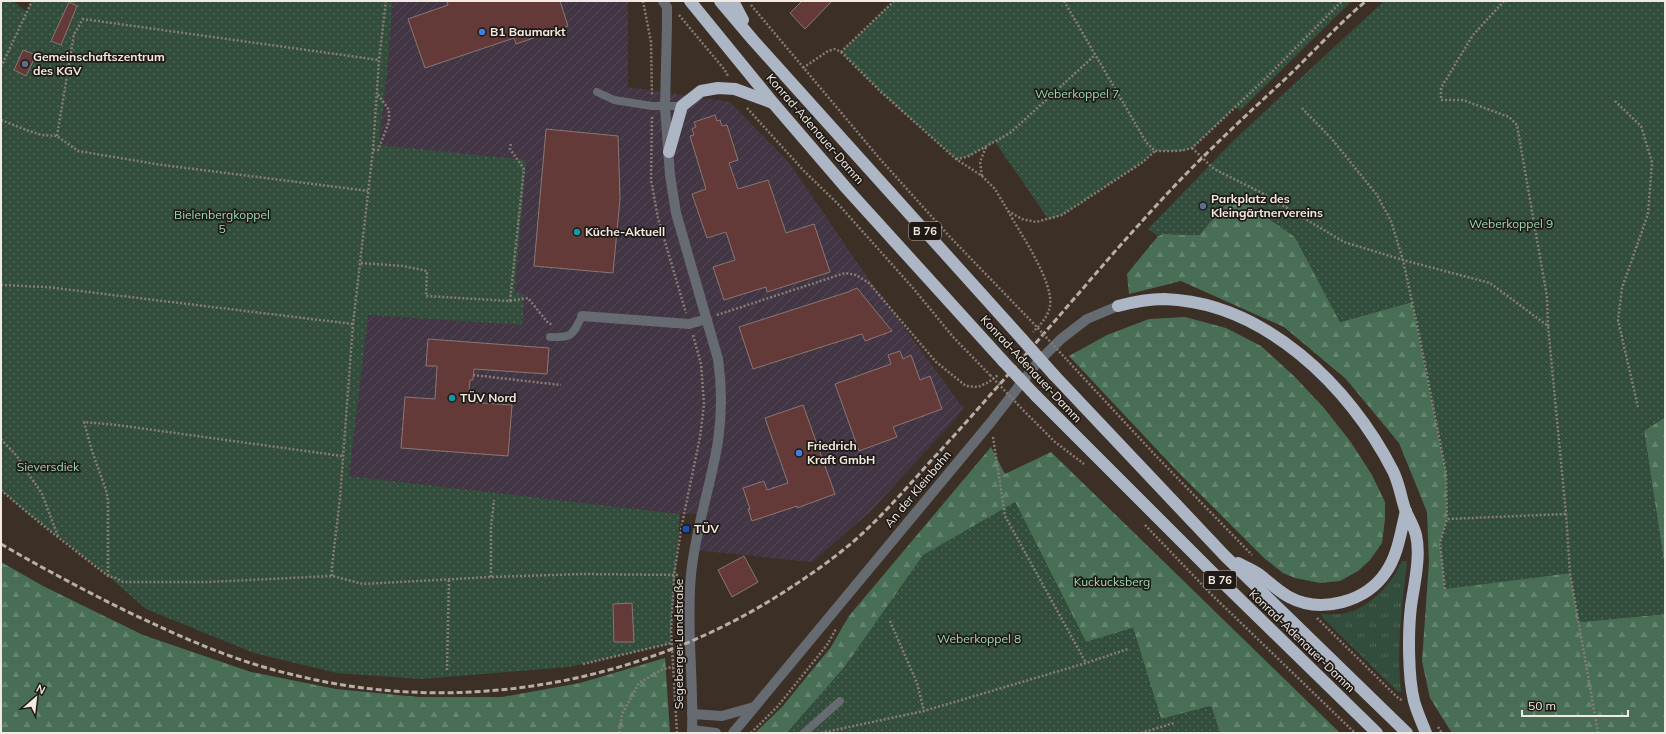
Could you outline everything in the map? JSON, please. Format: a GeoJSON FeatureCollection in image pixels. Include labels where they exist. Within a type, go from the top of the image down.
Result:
{"type":"FeatureCollection","features":[{"type":"Feature","properties":{"kind":"highway","name":"B 76"},"geometry":{"type":"LineString","coordinates":[[686,1],[702,17]]}},
{"type":"Feature","properties":{"kind":"highway","name":"Konrad-Adenauer-Damm"},"geometry":{"type":"LineString","coordinates":[[690,1],[774,104],[1001,366],[1036,396],[1214,574],[1377,733]]}},
{"type":"Feature","properties":{"kind":"highway","name":"Konrad-Adenauer-Damm"},"geometry":{"type":"LineString","coordinates":[[720,1],[753,40],[1026,338],[1054,375],[1225,556],[1407,733]]}},
{"type":"Feature","properties":{"kind":"highway","name":"B 76"},"geometry":{"type":"LineString","coordinates":[[733,1],[753,40]]}},
{"type":"Feature","properties":{"kind":"highway"},"geometry":{"type":"LineString","coordinates":[[669,152],[682,106],[701,91],[718,88],[735,89],[774,104]]}},
{"type":"Feature","properties":{"kind":"highway","name":"B 76"},"geometry":{"type":"LineString","coordinates":[[1118,306],[1147,300],[1164,299],[1201,304],[1223,310],[1268,330],[1288,344],[1329,382],[1365,425],[1399,483],[1406,511],[1416,535],[1417,547],[1411,612],[1410,672],[1414,701],[1426,733]]}},
{"type":"Feature","properties":{"kind":"highway","name":"B 76"},"geometry":{"type":"LineString","coordinates":[[1225,556],[1259,574],[1290,598],[1317,606],[1344,602],[1365,592],[1377,584],[1387,571],[1393,558],[1406,511]]}},
{"type":"Feature","properties":{"kind":"street","name":"Segeberger Landstraße"},"geometry":{"type":"LineString","coordinates":[[664,1],[667,7],[668,24],[665,107],[670,175],[676,213],[686,252],[707,318],[718,359],[722,406],[718,442],[697,535],[691,575],[689,610],[692,732]]}},
{"type":"Feature","properties":{"kind":"street","name":"An der Kleinbahn"},"geometry":{"type":"LineString","coordinates":[[733,733],[991,422],[1037,363],[1061,339],[1087,319],[1118,306]]}},
{"type":"Feature","properties":{"kind":"street"},"geometry":{"type":"LineString","coordinates":[[582,316],[689,324],[707,318]]}},
{"type":"Feature","properties":{"kind":"street"},"geometry":{"type":"LineString","coordinates":[[692,714],[722,716],[754,707]]}},
{"type":"Feature","properties":{"kind":"street"},"geometry":{"type":"LineString","coordinates":[[692,732],[716,733]]}},
{"type":"Feature","properties":{"kind":"lane"},"geometry":{"type":"LineString","coordinates":[[597,92],[614,100],[652,106],[682,106]]}},
{"type":"Feature","properties":{"kind":"lane"},"geometry":{"type":"LineString","coordinates":[[550,337],[566,338],[574,332],[582,316]]}},
{"type":"Feature","properties":{"kind":"lane"},"geometry":{"type":"LineString","coordinates":[[804,733],[840,701]]}},
{"type":"Feature","properties":{"kind":"path"},"geometry":{"type":"LineString","coordinates":[[1,67],[32,1]]}},
{"type":"Feature","properties":{"kind":"path"},"geometry":{"type":"LineString","coordinates":[[332,576],[340,498],[353,324],[373,150],[379,60],[386,1]]}},
{"type":"Feature","properties":{"kind":"path"},"geometry":{"type":"LineString","coordinates":[[643,1],[651,42],[651,180],[658,218],[701,364],[704,404],[700,437],[682,524],[674,575],[672,643],[677,733]]}},
{"type":"Feature","properties":{"kind":"path"},"geometry":{"type":"LineString","coordinates":[[747,1],[880,159],[945,232],[1035,325],[1157,457],[1253,556]]}},
{"type":"Feature","properties":{"kind":"path"},"geometry":{"type":"LineString","coordinates":[[841,52],[894,1]]}},
{"type":"Feature","properties":{"kind":"path"},"geometry":{"type":"LineString","coordinates":[[1064,1],[1146,142],[1155,151]]}},
{"type":"Feature","properties":{"kind":"path"},"geometry":{"type":"LineString","coordinates":[[1008,211],[1022,219],[1036,222],[1062,215],[1143,162],[1155,151],[1184,151],[1192,148],[1263,81],[1342,1]]}},
{"type":"Feature","properties":{"kind":"path"},"geometry":{"type":"LineString","coordinates":[[1504,1],[1473,35],[1441,88],[1441,100],[1463,100],[1509,117],[1517,125],[1547,297],[1548,326],[1566,514],[1570,573],[1598,733]]}},
{"type":"Feature","properties":{"kind":"path"},"geometry":{"type":"LineString","coordinates":[[677,13],[724,69],[729,79]]}},
{"type":"Feature","properties":{"kind":"path"},"geometry":{"type":"LineString","coordinates":[[57,136],[74,34],[83,19],[379,60]]}},
{"type":"Feature","properties":{"kind":"path"},"geometry":{"type":"LineString","coordinates":[[803,68],[828,51],[835,49],[841,52],[881,92],[956,159],[982,176],[995,189],[1045,279],[1050,294],[1050,307],[1045,318],[1026,338]]}},
{"type":"Feature","properties":{"kind":"path"},"geometry":{"type":"LineString","coordinates":[[956,159],[987,147],[1010,133],[1095,55]]}},
{"type":"Feature","properties":{"kind":"path"},"geometry":{"type":"LineString","coordinates":[[373,150],[378,150],[389,122],[389,110],[377,92]]}},
{"type":"Feature","properties":{"kind":"path"},"geometry":{"type":"LineString","coordinates":[[1615,101],[1641,126],[1652,162],[1648,214],[1622,288],[1618,320],[1638,407]]}},
{"type":"Feature","properties":{"kind":"path"},"geometry":{"type":"LineString","coordinates":[[744,105],[766,126],[804,171],[839,205],[914,288],[954,338],[1055,442],[1089,468]]}},
{"type":"Feature","properties":{"kind":"path"},"geometry":{"type":"LineString","coordinates":[[1302,108],[1331,138],[1376,195],[1391,221],[1403,260],[1446,473],[1447,519],[1440,543],[1445,589]]}},
{"type":"Feature","properties":{"kind":"path"},"geometry":{"type":"LineString","coordinates":[[1,120],[42,135],[57,136],[78,151],[162,165],[368,191]]}},
{"type":"Feature","properties":{"kind":"path"},"geometry":{"type":"LineString","coordinates":[[510,301],[524,169],[510,149],[511,142]]}},
{"type":"Feature","properties":{"kind":"path"},"geometry":{"type":"LineString","coordinates":[[982,176],[980,162],[987,147]]}},
{"type":"Feature","properties":{"kind":"path"},"geometry":{"type":"LineString","coordinates":[[1192,148],[1214,169],[1260,192],[1344,242],[1403,260],[1490,283],[1548,326]]}},
{"type":"Feature","properties":{"kind":"path"},"geometry":{"type":"LineString","coordinates":[[361,263],[403,266],[427,271],[426,296],[510,301],[528,298],[548,323]]}},
{"type":"Feature","properties":{"kind":"path"},"geometry":{"type":"LineString","coordinates":[[707,318],[845,273],[856,275],[869,283],[936,362],[966,386],[978,387],[989,382],[1001,366]]}},
{"type":"Feature","properties":{"kind":"path"},"geometry":{"type":"LineString","coordinates":[[1,286],[47,288],[353,324]]}},
{"type":"Feature","properties":{"kind":"path"},"geometry":{"type":"LineString","coordinates":[[473,375],[561,385]]}},
{"type":"Feature","properties":{"kind":"path"},"geometry":{"type":"LineString","coordinates":[[108,576],[108,500],[84,422],[117,425],[342,456]]}},
{"type":"Feature","properties":{"kind":"path"},"geometry":{"type":"LineString","coordinates":[[991,422],[1005,516],[1086,663]]}},
{"type":"Feature","properties":{"kind":"path"},"geometry":{"type":"LineString","coordinates":[[1,439],[16,454],[42,494],[58,536]]}},
{"type":"Feature","properties":{"kind":"path"},"geometry":{"type":"LineString","coordinates":[[1,490],[31,516],[108,576],[123,582],[208,582],[332,576],[363,584],[582,574],[674,575]]}},
{"type":"Feature","properties":{"kind":"path"},"geometry":{"type":"LineString","coordinates":[[490,577],[491,528],[494,500]]}},
{"type":"Feature","properties":{"kind":"path"},"geometry":{"type":"LineString","coordinates":[[1447,519],[1566,514]]}},
{"type":"Feature","properties":{"kind":"path"},"geometry":{"type":"LineString","coordinates":[[1145,525],[1211,594],[1355,733]]}},
{"type":"Feature","properties":{"kind":"path"},"geometry":{"type":"LineString","coordinates":[[447,670],[449,579]]}},
{"type":"Feature","properties":{"kind":"path"},"geometry":{"type":"LineString","coordinates":[[1317,606],[1316,616],[1319,621],[1399,699],[1414,701]]}},
{"type":"Feature","properties":{"kind":"path"},"geometry":{"type":"LineString","coordinates":[[890,621],[918,683],[924,711]]}},
{"type":"Feature","properties":{"kind":"path"},"geometry":{"type":"LineString","coordinates":[[751,733],[778,706],[827,645],[838,626]]}},
{"type":"Feature","properties":{"kind":"path"},"geometry":{"type":"LineString","coordinates":[[583,664],[672,643]]}},
{"type":"Feature","properties":{"kind":"path"},"geometry":{"type":"LineString","coordinates":[[820,733],[924,711],[1128,649]]}},
{"type":"Feature","properties":{"kind":"path"},"geometry":{"type":"LineString","coordinates":[[619,733],[622,714],[639,683],[663,669],[673,666]]}},
{"type":"Feature","properties":{"kind":"path"},"geometry":{"type":"LineString","coordinates":[[1141,733],[1174,723]]}},
{"type":"Feature","properties":{"kind":"path"},"geometry":{"type":"LineString","coordinates":[[1436,723],[1442,733]]}},
{"type":"Feature","properties":{"kind":"shaded area"},"geometry":{"type":"Polygon","coordinates":[[[392,1],[628,1],[628,87],[730,102],[790,164],[865,274],[964,409],[871,511],[812,562],[694,550],[701,514],[680,514],[349,476],[367,315],[522,325],[515,293],[526,160],[379,146],[389,54],[392,1]]]}},
{"type":"Feature","properties":{"kind":"green space","name":"Bielenbergkoppel 5"},"geometry":{"type":"Polygon","coordinates":[[[1,1],[13,1],[27,12],[32,1],[392,1],[389,54],[379,145],[526,160],[515,293],[524,294],[522,325],[368,315],[349,476],[680,514],[670,644],[569,667],[421,679],[337,673],[254,653],[146,609],[108,576],[31,516],[1,490],[1,1]]]}},
{"type":"Feature","properties":{"kind":"green space","name":"Weberkoppel 7"},"geometry":{"type":"Polygon","coordinates":[[[894,1],[1352,1],[1240,111],[1236,106],[1192,148],[1184,151],[1155,151],[1143,162],[1062,215],[1049,220],[995,142],[967,157],[956,159],[881,92],[841,52],[894,1]]]}},
{"type":"Feature","properties":{"kind":"green space","name":"Weberkoppel 9"},"geometry":{"type":"Polygon","coordinates":[[[1384,1],[1665,1],[1665,417],[1644,431],[1665,569],[1665,614],[1579,622],[1570,573],[1445,589],[1440,543],[1447,519],[1446,473],[1412,302],[1340,322],[1295,237],[1235,194],[1199,235],[1163,234],[1158,236],[1148,229],[1235,139],[1384,1]]]}},
{"type":"Feature","properties":{"kind":"green space"},"geometry":{"type":"Polygon","coordinates":[[[1234,194],[1295,237],[1340,322],[1412,302],[1446,473],[1447,519],[1440,543],[1445,588],[1570,573],[1579,622],[1665,614],[1665,733],[1453,733],[1450,730],[1430,698],[1422,661],[1429,562],[1427,512],[1399,443],[1346,379],[1284,327],[1181,281],[1129,294],[1127,274],[1158,236],[1163,234],[1199,235],[1234,194]]]}},
{"type":"Feature","properties":{"kind":"green space"},"geometry":{"type":"Polygon","coordinates":[[[1185,317],[1226,328],[1261,346],[1294,376],[1324,408],[1350,441],[1372,475],[1385,502],[1385,519],[1382,543],[1370,560],[1358,571],[1340,581],[1320,583],[1295,578],[1283,573],[1264,558],[1178,472],[1069,356],[1107,335],[1149,319],[1185,317]]]}},
{"type":"Feature","properties":{"kind":"green space"},"geometry":{"type":"Polygon","coordinates":[[[1665,417],[1665,569],[1644,431],[1665,417]]]}},
{"type":"Feature","properties":{"kind":"green space","name":"Kuckucksberg"},"geometry":{"type":"Polygon","coordinates":[[[991,447],[1005,474],[1051,452],[1340,733],[1220,733],[1211,706],[1161,719],[1133,628],[1086,642],[1015,502],[843,669],[787,733],[755,733],[782,707],[831,647],[849,616],[991,447]]]}},
{"type":"Feature","properties":{"kind":"green space","name":"Weberkoppel 8"},"geometry":{"type":"Polygon","coordinates":[[[1015,502],[1086,642],[1133,628],[1161,719],[1211,706],[1220,733],[787,733],[843,669],[923,555],[1015,502]]]}},
{"type":"Feature","properties":{"kind":"green space"},"geometry":{"type":"Polygon","coordinates":[[[1402,561],[1406,561],[1407,563],[1399,644],[1401,692],[1398,692],[1323,618],[1321,614],[1343,614],[1355,610],[1372,600],[1393,578],[1402,561]]]}},
{"type":"Feature","properties":{"kind":"green space"},"geometry":{"type":"Polygon","coordinates":[[[1,562],[43,586],[143,635],[251,672],[336,689],[418,697],[502,697],[580,683],[665,658],[670,733],[1,733],[1,562]]]}},
{"type":"Feature","properties":{"kind":"building","name":"B1 Baumarkt"},"geometry":{"type":"Polygon","coordinates":[[[447,1],[560,1],[568,26],[516,44],[514,38],[425,68],[408,19],[448,5],[447,1]]]}},
{"type":"Feature","properties":{"kind":"building"},"geometry":{"type":"Polygon","coordinates":[[[802,1],[832,1],[805,29],[790,13],[802,1]]]}},
{"type":"Feature","properties":{"kind":"building"},"geometry":{"type":"Polygon","coordinates":[[[69,2],[77,6],[61,45],[51,41],[69,2]]]}},
{"type":"Feature","properties":{"kind":"building"},"geometry":{"type":"Polygon","coordinates":[[[23,50],[36,55],[26,76],[14,70],[23,50]]]}},
{"type":"Feature","properties":{"kind":"building"},"geometry":{"type":"Polygon","coordinates":[[[715,115],[717,121],[720,120],[722,126],[727,125],[738,160],[729,163],[738,189],[768,180],[786,233],[814,224],[830,272],[767,292],[766,287],[724,300],[713,267],[735,260],[726,232],[707,238],[692,194],[706,189],[690,136],[694,135],[692,129],[696,127],[694,122],[715,115]]]}},
{"type":"Feature","properties":{"kind":"building","name":"Küche-Aktuell"},"geometry":{"type":"Polygon","coordinates":[[[546,129],[618,136],[620,199],[613,273],[534,266],[546,129]]]}},
{"type":"Feature","properties":{"kind":"building"},"geometry":{"type":"Polygon","coordinates":[[[857,288],[892,331],[865,341],[862,334],[753,369],[739,327],[857,288]]]}},
{"type":"Feature","properties":{"kind":"building","name":"TÜV Nord"},"geometry":{"type":"Polygon","coordinates":[[[428,339],[549,348],[547,374],[474,369],[473,380],[470,380],[468,402],[512,405],[508,456],[401,448],[405,397],[435,399],[437,366],[426,366],[428,339]]]}},
{"type":"Feature","properties":{"kind":"building"},"geometry":{"type":"Polygon","coordinates":[[[900,351],[903,359],[911,355],[920,380],[930,376],[942,409],[893,427],[897,437],[859,451],[835,384],[891,364],[888,355],[900,351]]]}},
{"type":"Feature","properties":{"kind":"building","name":"Friedrich Kraft GmbH"},"geometry":{"type":"Polygon","coordinates":[[[803,405],[835,494],[797,508],[797,506],[752,521],[748,509],[750,509],[743,488],[764,481],[767,490],[788,483],[765,418],[803,405]]]}},
{"type":"Feature","properties":{"kind":"building"},"geometry":{"type":"Polygon","coordinates":[[[744,556],[758,582],[732,597],[718,570],[744,556]]]}},
{"type":"Feature","properties":{"kind":"building"},"geometry":{"type":"Polygon","coordinates":[[[632,603],[634,642],[614,642],[613,604],[632,603]]]}},
{"type":"Feature","properties":{"kind":"railway"},"geometry":{"type":"LineString","coordinates":[[1,544],[63,579],[126,611],[206,647],[247,662],[290,674],[354,687],[418,692],[483,691],[547,684],[610,670],[671,649],[731,623],[787,590],[813,573],[846,548],[866,530],[899,497],[1030,350],[1117,249],[1170,191],[1222,138],[1366,1]]}},
{"type":"Feature","properties":{"kind":"place","name":"B1 Baumarkt"},"geometry":{"type":"Point","coordinates":[482,32]}},
{"type":"Feature","properties":{"kind":"place","name":"Gemeinschaftszentrum des KGV"},"geometry":{"type":"Point","coordinates":[25,64]}},
{"type":"Feature","properties":{"kind":"place","name":"Parkplatz des Kleingärtnervereins"},"geometry":{"type":"Point","coordinates":[1203,206]}},
{"type":"Feature","properties":{"kind":"place","name":"Küche-Aktuell"},"geometry":{"type":"Point","coordinates":[577,232]}},
{"type":"Feature","properties":{"kind":"place","name":"TÜV Nord"},"geometry":{"type":"Point","coordinates":[452,398]}},
{"type":"Feature","properties":{"kind":"place","name":"Friedrich Kraft GmbH"},"geometry":{"type":"Point","coordinates":[799,453]}},
{"type":"Feature","properties":{"kind":"place","name":"TÜV"},"geometry":{"type":"Point","coordinates":[686,529]}},
{"type":"Feature","properties":{"kind":"park label","name":"Sieversdiek"},"geometry":{"type":"Point","coordinates":[48,467]}}]}
